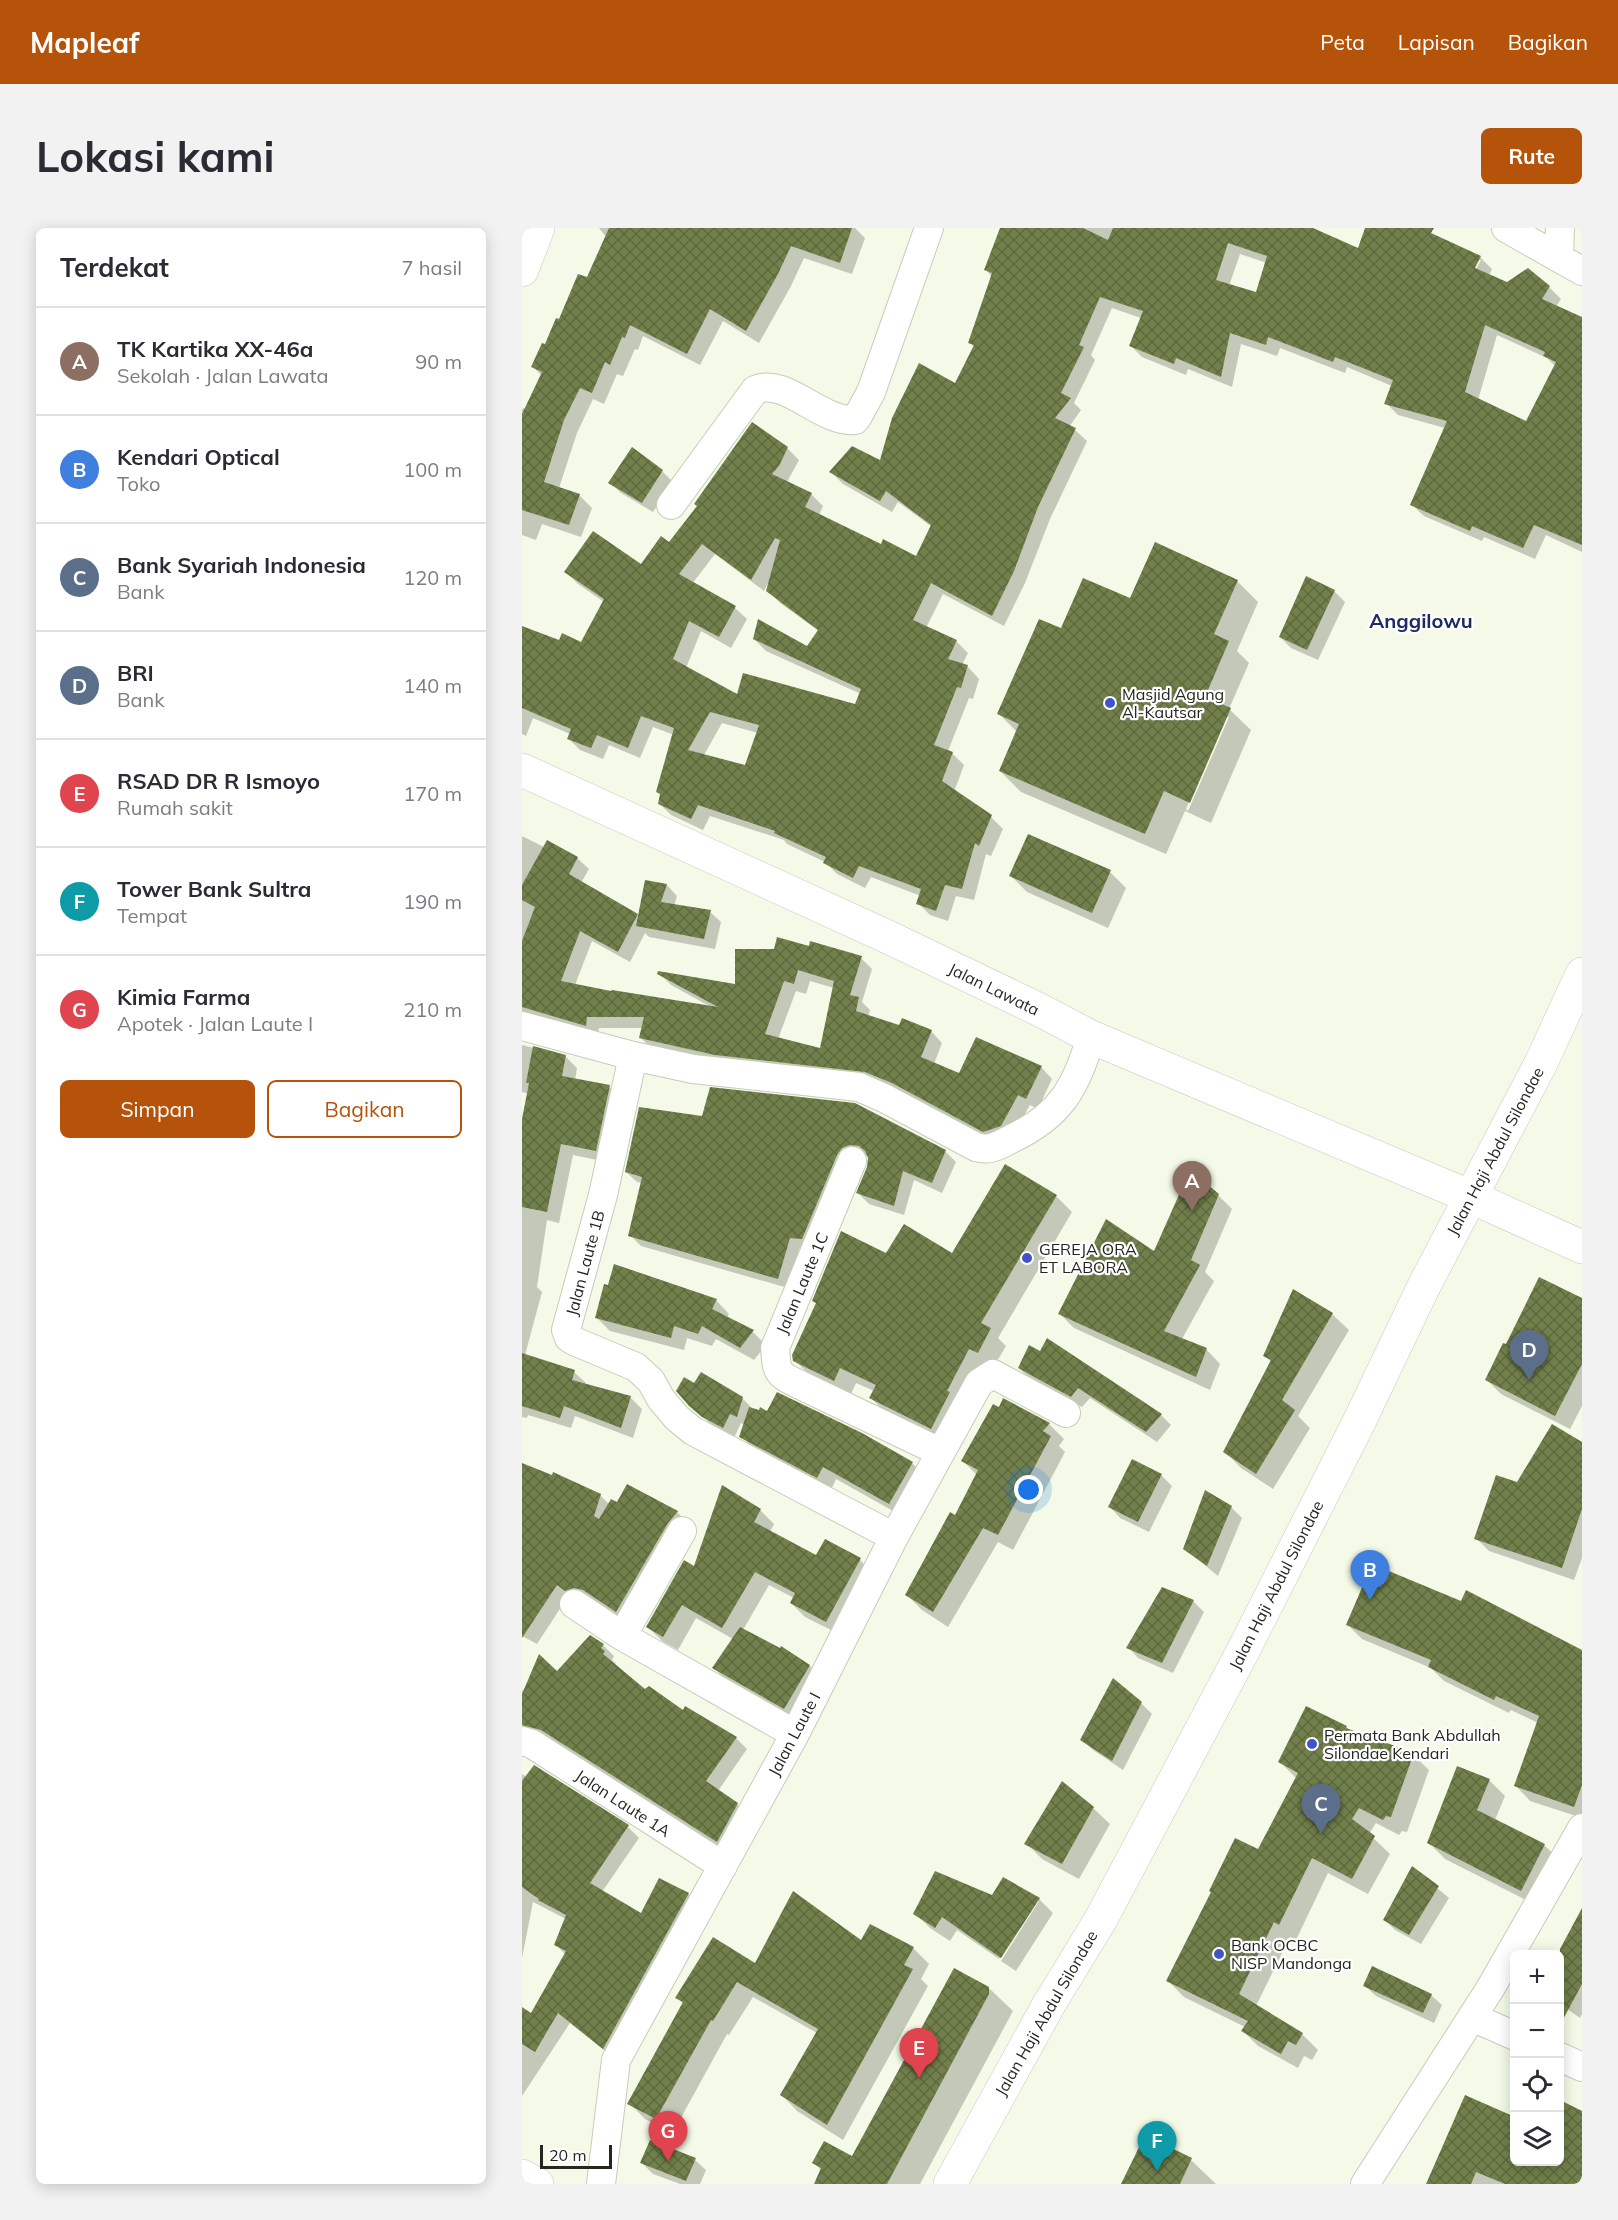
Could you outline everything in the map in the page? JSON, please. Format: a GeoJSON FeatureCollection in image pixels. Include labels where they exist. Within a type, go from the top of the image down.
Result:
{"type":"FeatureCollection","features":[{"type":"Feature","properties":{"kind":"main road"},"geometry":{"type":"LineString","coordinates":[[522,270],[538,228]]}},
{"type":"Feature","properties":{"kind":"main road","name":"Jalan Lawata"},"geometry":{"type":"LineString","coordinates":[[522,770],[888,937],[1091,1037],[1471,1197],[1582,1247]]}},
{"type":"Feature","properties":{"kind":"main road","name":"Jalan Haji Abdul Silondae"},"geometry":{"type":"LineString","coordinates":[[950,2184],[1048,2006],[1101,1918],[1243,1651],[1359,1422],[1424,1286],[1541,1063],[1582,974]]}},
{"type":"Feature","properties":{"kind":"main road"},"geometry":{"type":"LineString","coordinates":[[522,2176],[537,2184]]}},
{"type":"Feature","properties":{"kind":"street"},"geometry":{"type":"LineString","coordinates":[[671,505],[754,390],[769,387],[842,420],[855,420],[871,392],[929,228]]}},
{"type":"Feature","properties":{"kind":"street"},"geometry":{"type":"LineString","coordinates":[[1506,228],[1570,264]]}},
{"type":"Feature","properties":{"kind":"street"},"geometry":{"type":"LineString","coordinates":[[1560,228],[1570,264]]}},
{"type":"Feature","properties":{"kind":"street"},"geometry":{"type":"LineString","coordinates":[[522,1026],[633,1056],[693,1069],[859,1087],[984,1150],[994,1148],[1027,1132],[1060,1105],[1084,1059],[1091,1037]]}},
{"type":"Feature","properties":{"kind":"street","name":"Jalan Laute 1B"},"geometry":{"type":"LineString","coordinates":[[633,1056],[603,1195],[566,1330],[567,1335],[574,1341],[636,1367],[651,1381],[662,1400],[677,1418],[693,1431],[894,1538]]}},
{"type":"Feature","properties":{"kind":"street","name":"Jalan Laute 1C"},"geometry":{"type":"LineString","coordinates":[[852,1161],[775,1348],[777,1371],[780,1376],[792,1382],[940,1452]]}},
{"type":"Feature","properties":{"kind":"street","name":"Jalan Laute I"},"geometry":{"type":"LineString","coordinates":[[602,2184],[616,2060],[795,1734],[894,1538],[979,1383],[993,1374],[1066,1413]]}},
{"type":"Feature","properties":{"kind":"street"},"geometry":{"type":"LineString","coordinates":[[622,1636],[682,1531]]}},
{"type":"Feature","properties":{"kind":"street"},"geometry":{"type":"LineString","coordinates":[[574,1604],[622,1636],[795,1734]]}},
{"type":"Feature","properties":{"kind":"street","name":"Jalan Laute 1A"},"geometry":{"type":"LineString","coordinates":[[522,1741],[532,1744],[723,1866]]}},
{"type":"Feature","properties":{"kind":"street"},"geometry":{"type":"LineString","coordinates":[[1365,2184],[1490,1989],[1582,1827]]}},
{"type":"Feature","properties":{"kind":"street"},"geometry":{"type":"LineString","coordinates":[[1472,2017],[1510,2034]]}},
{"type":"Feature","properties":{"kind":"street"},"geometry":{"type":"LineString","coordinates":[[1562,2058],[1582,2067]]}},
{"type":"Feature","properties":{"kind":"building"},"geometry":{"type":"Polygon","coordinates":[[[609,228],[852,228],[840,263],[791,246],[746,331],[710,309],[687,354],[630,325],[610,365],[605,362],[592,393],[580,388],[564,420],[544,482],[580,494],[569,525],[522,510],[522,414],[542,372],[531,367],[542,343],[545,344],[556,318],[559,319],[578,274],[587,277],[609,228]]]}},
{"type":"Feature","properties":{"kind":"building"},"geometry":{"type":"Polygon","coordinates":[[[1000,228],[1083,228],[1108,240],[1113,228],[1313,228],[1358,248],[1365,228],[1434,228],[1431,233],[1481,256],[1475,268],[1507,282],[1528,268],[1550,286],[1542,299],[1582,317],[1582,545],[1534,525],[1523,548],[1472,526],[1470,531],[1410,505],[1447,421],[1384,404],[1393,380],[1335,357],[1333,362],[1268,337],[1266,345],[1230,333],[1221,377],[1176,358],[1174,364],[1129,346],[1143,311],[1100,297],[1079,345],[1084,347],[1061,393],[1071,398],[1055,418],[1076,428],[1038,507],[1014,571],[992,616],[931,583],[913,620],[957,640],[948,659],[968,665],[961,688],[957,687],[934,745],[953,752],[942,781],[992,815],[979,846],[975,843],[962,889],[945,885],[936,911],[916,904],[921,889],[859,866],[853,878],[823,863],[826,857],[774,833],[775,831],[698,805],[691,819],[658,804],[660,794],[656,792],[674,728],[641,716],[628,748],[597,735],[591,748],[567,739],[571,729],[522,708],[522,626],[559,640],[562,633],[581,642],[604,599],[564,572],[593,531],[641,564],[661,536],[669,542],[697,506],[694,504],[752,422],[788,447],[779,466],[772,474],[812,493],[805,507],[881,544],[883,539],[916,556],[931,525],[886,491],[880,501],[829,472],[852,446],[880,460],[892,418],[919,363],[955,383],[974,345],[968,343],[992,273],[984,270],[1000,228]],[[1228,243],[1216,280],[1256,292],[1267,256],[1228,243]],[[1485,325],[1465,392],[1526,421],[1556,362],[1543,356],[1545,352],[1485,325]],[[775,538],[751,580],[702,544],[679,574],[736,606],[719,637],[689,621],[673,659],[737,694],[743,673],[855,704],[861,689],[753,639],[758,619],[807,646],[818,630],[766,591],[780,540],[775,538]],[[710,712],[688,750],[745,765],[759,725],[710,712]]]}},
{"type":"Feature","properties":{"kind":"building"},"geometry":{"type":"Polygon","coordinates":[[[632,447],[663,470],[642,503],[608,483],[632,447]]]}},
{"type":"Feature","properties":{"kind":"building","name":"Masjid Agung Al-Kautsar"},"geometry":{"type":"Polygon","coordinates":[[[1155,542],[1238,580],[1214,634],[1229,641],[1205,697],[1231,708],[1190,803],[1164,791],[1145,834],[999,771],[1019,724],[997,714],[1039,619],[1061,628],[1083,578],[1130,598],[1155,542]]]}},
{"type":"Feature","properties":{"kind":"building"},"geometry":{"type":"Polygon","coordinates":[[[1306,576],[1335,590],[1307,650],[1279,637],[1306,576]]]}},
{"type":"Feature","properties":{"kind":"building"},"geometry":{"type":"Polygon","coordinates":[[[1028,834],[1111,870],[1092,913],[1009,876],[1028,834]]]}},
{"type":"Feature","properties":{"kind":"building"},"geometry":{"type":"Polygon","coordinates":[[[547,840],[578,857],[569,874],[638,914],[618,952],[580,931],[561,981],[718,1007],[657,974],[658,971],[735,984],[735,949],[774,949],[777,937],[809,946],[810,941],[862,956],[850,995],[859,997],[856,1011],[899,1025],[902,1018],[932,1030],[921,1057],[959,1073],[976,1037],[1042,1066],[1026,1099],[1018,1095],[1001,1126],[983,1132],[892,1083],[865,1072],[715,1055],[639,1038],[644,1017],[587,1017],[586,1026],[522,1007],[522,941],[535,907],[522,900],[522,885],[547,840]],[[798,970],[794,984],[784,981],[765,1034],[820,1048],[834,981],[798,970]]]}},
{"type":"Feature","properties":{"kind":"building"},"geometry":{"type":"Polygon","coordinates":[[[645,880],[667,884],[661,902],[711,910],[704,939],[636,926],[645,880]]]}},
{"type":"Feature","properties":{"kind":"building"},"geometry":{"type":"Polygon","coordinates":[[[533,1046],[566,1055],[562,1076],[610,1085],[596,1151],[561,1144],[547,1212],[522,1207],[522,1119],[533,1046]]]}},
{"type":"Feature","properties":{"kind":"building"},"geometry":{"type":"Polygon","coordinates":[[[710,1087],[855,1103],[946,1150],[932,1183],[903,1171],[894,1206],[856,1193],[867,1167],[868,1158],[859,1146],[850,1145],[842,1148],[802,1239],[790,1238],[778,1279],[628,1236],[642,1177],[625,1172],[639,1107],[702,1116],[710,1087]]]}},
{"type":"Feature","properties":{"kind":"building"},"geometry":{"type":"Polygon","coordinates":[[[1005,1164],[1057,1195],[981,1323],[991,1328],[978,1353],[969,1349],[947,1391],[950,1392],[931,1429],[869,1398],[876,1385],[840,1368],[834,1381],[793,1361],[792,1355],[816,1303],[812,1301],[841,1231],[886,1253],[904,1224],[952,1253],[1005,1164]]]}},
{"type":"Feature","properties":{"kind":"building"},"geometry":{"type":"Polygon","coordinates":[[[1190,1170],[1219,1194],[1191,1260],[1200,1265],[1164,1331],[1207,1348],[1196,1377],[1058,1314],[1106,1219],[1154,1251],[1190,1170]]]}},
{"type":"Feature","properties":{"kind":"building"},"geometry":{"type":"Polygon","coordinates":[[[614,1264],[717,1299],[712,1309],[754,1330],[740,1348],[702,1326],[698,1334],[674,1326],[671,1338],[595,1318],[604,1284],[608,1285],[614,1264]]]}},
{"type":"Feature","properties":{"kind":"building"},"geometry":{"type":"Polygon","coordinates":[[[1539,1277],[1582,1298],[1582,1364],[1555,1416],[1485,1380],[1503,1343],[1506,1344],[1539,1277]]]}},
{"type":"Feature","properties":{"kind":"building"},"geometry":{"type":"Polygon","coordinates":[[[1293,1289],[1333,1313],[1282,1400],[1295,1410],[1256,1474],[1223,1452],[1271,1360],[1263,1356],[1293,1289]]]}},
{"type":"Feature","properties":{"kind":"building"},"geometry":{"type":"Polygon","coordinates":[[[1047,1338],[1162,1414],[1146,1432],[1078,1388],[1071,1397],[1018,1368],[1029,1345],[1040,1351],[1047,1338]]]}},
{"type":"Feature","properties":{"kind":"building"},"geometry":{"type":"Polygon","coordinates":[[[522,1353],[575,1370],[572,1380],[631,1396],[621,1428],[564,1406],[560,1418],[522,1406],[522,1353]]]}},
{"type":"Feature","properties":{"kind":"building"},"geometry":{"type":"Polygon","coordinates":[[[701,1372],[743,1397],[737,1417],[730,1414],[723,1428],[702,1417],[676,1391],[684,1377],[694,1383],[701,1372]]]}},
{"type":"Feature","properties":{"kind":"building"},"geometry":{"type":"Polygon","coordinates":[[[777,1392],[862,1433],[913,1462],[889,1504],[823,1467],[817,1478],[739,1437],[749,1407],[759,1410],[760,1407],[767,1411],[777,1392]]]}},
{"type":"Feature","properties":{"kind":"building"},"geometry":{"type":"Polygon","coordinates":[[[1003,1398],[1050,1423],[1043,1431],[1051,1436],[998,1535],[983,1528],[933,1612],[905,1595],[950,1512],[955,1515],[978,1470],[961,1461],[993,1404],[999,1407],[1003,1398]]]}},
{"type":"Feature","properties":{"kind":"building"},"geometry":{"type":"Polygon","coordinates":[[[1552,1424],[1582,1442],[1582,1509],[1562,1568],[1474,1539],[1496,1475],[1517,1482],[1552,1424]]]}},
{"type":"Feature","properties":{"kind":"building"},"geometry":{"type":"Polygon","coordinates":[[[1132,1459],[1162,1474],[1138,1522],[1108,1507],[1132,1459]]]}},
{"type":"Feature","properties":{"kind":"building"},"geometry":{"type":"Polygon","coordinates":[[[522,1463],[552,1475],[553,1472],[601,1494],[594,1516],[599,1519],[611,1499],[617,1502],[627,1484],[678,1511],[668,1523],[616,1612],[583,1590],[574,1588],[565,1591],[557,1585],[522,1638],[522,1463]]]}},
{"type":"Feature","properties":{"kind":"building"},"geometry":{"type":"Polygon","coordinates":[[[722,1485],[761,1509],[754,1522],[816,1555],[825,1539],[861,1558],[826,1622],[790,1603],[795,1593],[755,1572],[722,1628],[682,1605],[663,1637],[646,1627],[684,1560],[694,1566],[722,1485]]]}},
{"type":"Feature","properties":{"kind":"building"},"geometry":{"type":"Polygon","coordinates":[[[1205,1490],[1232,1506],[1207,1566],[1183,1549],[1205,1490]]]}},
{"type":"Feature","properties":{"kind":"building"},"geometry":{"type":"Polygon","coordinates":[[[1372,1564],[1461,1601],[1466,1590],[1582,1650],[1582,1785],[1574,1807],[1514,1786],[1539,1716],[1496,1696],[1494,1700],[1428,1667],[1431,1660],[1346,1625],[1372,1564]]]}},
{"type":"Feature","properties":{"kind":"building"},"geometry":{"type":"Polygon","coordinates":[[[1162,1587],[1194,1600],[1162,1663],[1126,1648],[1162,1587]]]}},
{"type":"Feature","properties":{"kind":"building"},"geometry":{"type":"Polygon","coordinates":[[[740,1627],[780,1648],[781,1646],[810,1665],[784,1709],[712,1668],[740,1627]]]}},
{"type":"Feature","properties":{"kind":"building"},"geometry":{"type":"Polygon","coordinates":[[[590,1635],[604,1644],[601,1648],[605,1651],[603,1654],[645,1689],[649,1686],[683,1710],[685,1706],[737,1737],[706,1781],[738,1803],[717,1842],[541,1730],[522,1725],[522,1694],[539,1654],[557,1671],[590,1635]]]}},
{"type":"Feature","properties":{"kind":"building"},"geometry":{"type":"Polygon","coordinates":[[[1113,1678],[1142,1702],[1112,1761],[1080,1740],[1113,1678]]]}},
{"type":"Feature","properties":{"kind":"building"},"geometry":{"type":"Polygon","coordinates":[[[1306,1706],[1347,1726],[1346,1728],[1414,1753],[1391,1817],[1386,1816],[1383,1820],[1359,1808],[1352,1819],[1375,1836],[1352,1879],[1312,1858],[1279,1925],[1274,1922],[1239,1994],[1303,2033],[1296,2045],[1288,2041],[1281,2054],[1241,2031],[1248,2021],[1166,1981],[1211,1892],[1209,1891],[1235,1838],[1258,1849],[1298,1773],[1278,1762],[1306,1706]]]}},
{"type":"Feature","properties":{"kind":"building"},"geometry":{"type":"Polygon","coordinates":[[[534,1765],[629,1825],[590,1883],[641,1913],[659,1878],[689,1893],[603,2049],[558,2013],[535,2052],[522,2044],[522,2007],[531,2013],[566,1951],[554,1945],[566,1915],[538,1900],[522,1887],[522,1781],[534,1765]]]}},
{"type":"Feature","properties":{"kind":"building"},"geometry":{"type":"Polygon","coordinates":[[[1457,1766],[1490,1779],[1477,1810],[1545,1844],[1521,1891],[1427,1843],[1457,1766]]]}},
{"type":"Feature","properties":{"kind":"building"},"geometry":{"type":"Polygon","coordinates":[[[1062,1781],[1094,1807],[1062,1864],[1024,1844],[1062,1781]]]}},
{"type":"Feature","properties":{"kind":"building"},"geometry":{"type":"Polygon","coordinates":[[[1412,1866],[1439,1886],[1409,1935],[1383,1920],[1412,1866]]]}},
{"type":"Feature","properties":{"kind":"building"},"geometry":{"type":"Polygon","coordinates":[[[935,1871],[992,1895],[1003,1877],[1040,1898],[1001,1958],[942,1917],[935,1928],[913,1914],[935,1871]]]}},
{"type":"Feature","properties":{"kind":"building"},"geometry":{"type":"Polygon","coordinates":[[[793,1891],[861,1940],[870,1924],[914,1947],[904,1965],[913,1969],[827,2125],[780,2095],[818,2029],[737,1982],[713,2021],[711,2020],[656,2119],[627,2104],[683,2002],[675,1998],[713,1937],[755,1963],[793,1891]]]}},
{"type":"Feature","properties":{"kind":"building"},"geometry":{"type":"Polygon","coordinates":[[[1582,1908],[1582,1984],[1564,2018],[1564,1950],[1560,1949],[1582,1908]]]}},
{"type":"Feature","properties":{"kind":"building"},"geometry":{"type":"Polygon","coordinates":[[[1372,1966],[1432,1994],[1423,2013],[1363,1986],[1372,1966]]]}},
{"type":"Feature","properties":{"kind":"building"},"geometry":{"type":"Polygon","coordinates":[[[954,1968],[989,1987],[989,1994],[887,2184],[814,2184],[821,2168],[812,2163],[824,2141],[852,2156],[954,1968]]]}},
{"type":"Feature","properties":{"kind":"building"},"geometry":{"type":"Polygon","coordinates":[[[1465,2095],[1510,2115],[1510,2166],[1564,2166],[1564,2102],[1582,2111],[1582,2176],[1579,2184],[1505,2184],[1476,2172],[1471,2184],[1426,2184],[1465,2095]]]}},
{"type":"Feature","properties":{"kind":"building"},"geometry":{"type":"Polygon","coordinates":[[[1145,2135],[1192,2158],[1180,2184],[1121,2184],[1145,2135]]]}},
{"type":"Feature","properties":{"kind":"building"},"geometry":{"type":"Polygon","coordinates":[[[650,2140],[696,2158],[686,2181],[640,2163],[650,2140]]]}},
{"type":"Feature","properties":{"kind":"place","name":"Masjid Agung Al-Kautsar"},"geometry":{"type":"Point","coordinates":[1110,703]}},
{"type":"Feature","properties":{"kind":"place","name":"TK Kartika XX-46a"},"geometry":{"type":"Point","coordinates":[1192,1211]}},
{"type":"Feature","properties":{"kind":"place","name":"GEREJA ORA ET LABORA"},"geometry":{"type":"Point","coordinates":[1027,1258]}},
{"type":"Feature","properties":{"kind":"place","name":"BRI"},"geometry":{"type":"Point","coordinates":[1529,1380]}},
{"type":"Feature","properties":{"kind":"place","name":"Kendari Optical"},"geometry":{"type":"Point","coordinates":[1370,1600]}},
{"type":"Feature","properties":{"kind":"place","name":"Permata Bank Abdullah Silondae Kendari"},"geometry":{"type":"Point","coordinates":[1312,1744]}},
{"type":"Feature","properties":{"kind":"place","name":"Bank Syariah Indonesia"},"geometry":{"type":"Point","coordinates":[1321,1834]}},
{"type":"Feature","properties":{"kind":"place","name":"Bank OCBC NISP Mandonga"},"geometry":{"type":"Point","coordinates":[1219,1954]}},
{"type":"Feature","properties":{"kind":"place","name":"RSAD DR R Ismoyo"},"geometry":{"type":"Point","coordinates":[919,2078]}},
{"type":"Feature","properties":{"kind":"place","name":"Kimia Farma"},"geometry":{"type":"Point","coordinates":[668,2161]}},
{"type":"Feature","properties":{"kind":"place","name":"Tower Bank Sultra"},"geometry":{"type":"Point","coordinates":[1157,2171]}},
{"type":"Feature","properties":{"kind":"district","name":"Anggilowu"},"geometry":{"type":"Point","coordinates":[1421,620]}}]}
